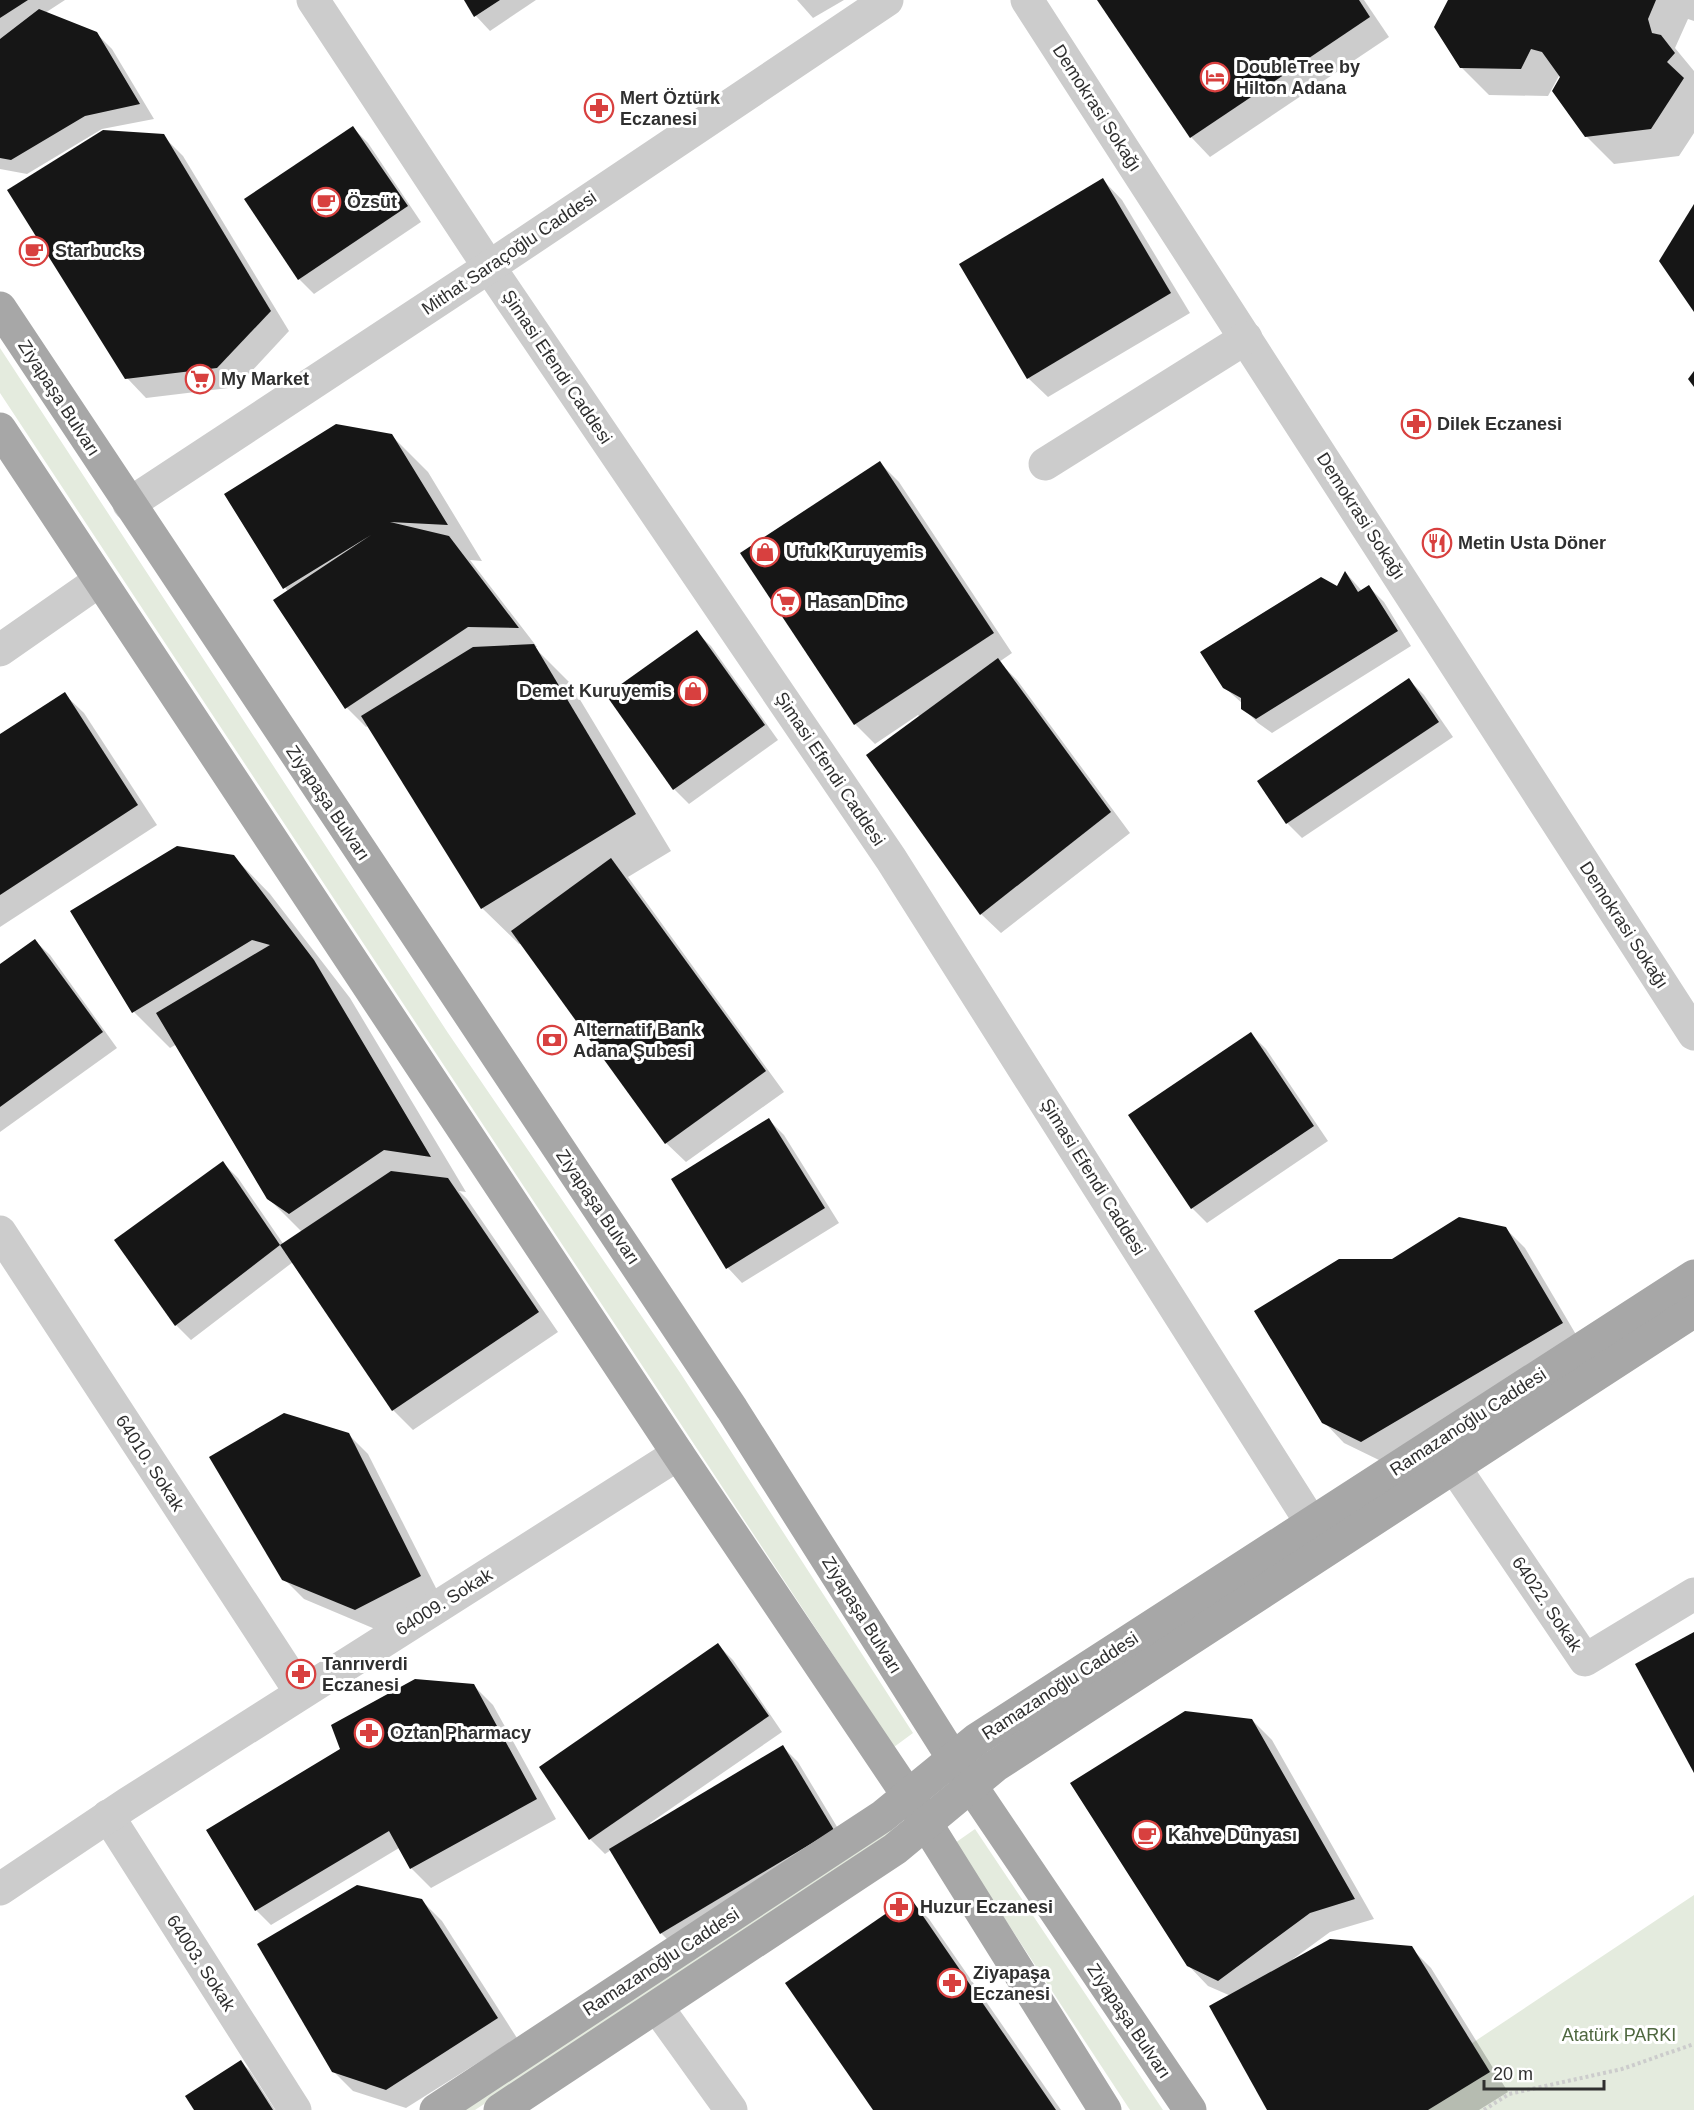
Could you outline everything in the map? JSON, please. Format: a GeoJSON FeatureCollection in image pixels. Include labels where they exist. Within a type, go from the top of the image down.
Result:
{"type":"FeatureCollection","features":[{"type":"Feature","properties":{"kind":"main road","name":"Ziyapaşa Bulvarı"},"geometry":{"type":"LineString","coordinates":[[0,308],[732,1409],[971,1787],[1190,2110]]}},
{"type":"Feature","properties":{"kind":"main road"},"geometry":{"type":"LineString","coordinates":[[0,429],[678,1454],[908,1796],[1105,2110]]}},
{"type":"Feature","properties":{"kind":"main road","name":"Ramazanoğlu Caddesi"},"geometry":{"type":"LineString","coordinates":[[500,2110],[895,1849],[995,1766],[1320,1536],[1446,1454],[1694,1276]]}},
{"type":"Feature","properties":{"kind":"main road","name":"Ramazanoğlu Caddesi"},"geometry":{"type":"LineString","coordinates":[[1446,1454],[1694,1311]]}},
{"type":"Feature","properties":{"kind":"main road","name":"Ramazanoğlu Caddesi"},"geometry":{"type":"LineString","coordinates":[[436,2110],[883,1816],[977,1739],[1320,1536]]}},
{"type":"Feature","properties":{"kind":"street","name":"Şimasi Efendi Caddesi"},"geometry":{"type":"LineString","coordinates":[[313,0],[489,267],[891,859],[1320,1536]]}},
{"type":"Feature","properties":{"kind":"street","name":"Mithat Saraçoğlu Caddesi"},"geometry":{"type":"LineString","coordinates":[[129,504],[489,267],[887,0]]}},
{"type":"Feature","properties":{"kind":"street","name":"Demokrasi Sokağı"},"geometry":{"type":"LineString","coordinates":[[1027,0],[1694,1034]]}},
{"type":"Feature","properties":{"kind":"street"},"geometry":{"type":"LineString","coordinates":[[1046,464],[1246,338]]}},
{"type":"Feature","properties":{"kind":"street"},"geometry":{"type":"LineString","coordinates":[[0,650],[99,581]]}},
{"type":"Feature","properties":{"kind":"street","name":"64010. Sokak"},"geometry":{"type":"LineString","coordinates":[[0,1232],[301,1693]]}},
{"type":"Feature","properties":{"kind":"street","name":"64009. Sokak"},"geometry":{"type":"LineString","coordinates":[[0,1889],[108,1816],[678,1454]]}},
{"type":"Feature","properties":{"kind":"street","name":"64022. Sokak"},"geometry":{"type":"LineString","coordinates":[[1446,1454],[1585,1660],[1694,1594]]}},
{"type":"Feature","properties":{"kind":"street","name":"64003. Sokak"},"geometry":{"type":"LineString","coordinates":[[108,1816],[295,2110]]}},
{"type":"Feature","properties":{"kind":"street"},"geometry":{"type":"LineString","coordinates":[[657,2007],[731,2110]]}},
{"type":"Feature","properties":{"kind":"path"},"geometry":{"type":"LineString","coordinates":[[1484,2110],[1509,2094],[1622,2069],[1694,2044]]}},
{"type":"Feature","properties":{"kind":"green space"},"geometry":{"type":"Polygon","coordinates":[[[0,348],[448,1033],[679,1371],[913,1733],[894,1747],[0,393],[0,348]]]}},
{"type":"Feature","properties":{"kind":"green space"},"geometry":{"type":"Polygon","coordinates":[[[892,1827],[897,1834],[475,2110],[458,2110],[892,1827]]]}},
{"type":"Feature","properties":{"kind":"green space"},"geometry":{"type":"Polygon","coordinates":[[[975,1829],[1163,2110],[1130,2110],[955,1843],[975,1829]]]}},
{"type":"Feature","properties":{"kind":"green space","name":"Atatürk PARKI"},"geometry":{"type":"Polygon","coordinates":[[[1694,1895],[1694,2110],[1372,2110],[1694,1895]]]}},
{"type":"Feature","properties":{"kind":"building"},"geometry":{"type":"Polygon","coordinates":[[[0,0],[28,0],[0,18],[0,0]]]}},
{"type":"Feature","properties":{"kind":"building"},"geometry":{"type":"Polygon","coordinates":[[[464,0],[500,0],[474,17],[464,0]]]}},
{"type":"Feature","properties":{"kind":"building","name":"DoubleTree by Hilton Adana"},"geometry":{"type":"Polygon","coordinates":[[[1097,0],[1359,0],[1370,17],[1190,138],[1097,0]]]}},
{"type":"Feature","properties":{"kind":"building"},"geometry":{"type":"Polygon","coordinates":[[[1448,0],[1656,0],[1648,19],[1652,33],[1661,35],[1675,53],[1667,62],[1684,78],[1651,129],[1585,137],[1552,91],[1560,77],[1542,52],[1531,49],[1521,69],[1460,68],[1434,27],[1448,0]]]}},
{"type":"Feature","properties":{"kind":"building"},"geometry":{"type":"Polygon","coordinates":[[[39,9],[97,32],[140,104],[85,116],[11,160],[0,158],[0,39],[39,9]]]}},
{"type":"Feature","properties":{"kind":"building"},"geometry":{"type":"Polygon","coordinates":[[[353,126],[408,206],[298,280],[244,199],[353,126]]]}},
{"type":"Feature","properties":{"kind":"building"},"geometry":{"type":"Polygon","coordinates":[[[103,130],[164,134],[271,311],[217,368],[125,379],[7,190],[103,130]]]}},
{"type":"Feature","properties":{"kind":"building"},"geometry":{"type":"Polygon","coordinates":[[[1103,178],[1171,293],[1027,379],[959,264],[1103,178]]]}},
{"type":"Feature","properties":{"kind":"building"},"geometry":{"type":"Polygon","coordinates":[[[1694,204],[1694,312],[1659,261],[1694,204]]]}},
{"type":"Feature","properties":{"kind":"building"},"geometry":{"type":"Polygon","coordinates":[[[1694,371],[1694,387],[1688,379],[1694,371]]]}},
{"type":"Feature","properties":{"kind":"building"},"geometry":{"type":"Polygon","coordinates":[[[336,424],[392,434],[448,525],[390,522],[449,536],[519,628],[468,627],[345,709],[273,600],[371,535],[283,589],[224,494],[336,424]]]}},
{"type":"Feature","properties":{"kind":"building"},"geometry":{"type":"Polygon","coordinates":[[[880,461],[994,633],[854,725],[740,553],[880,461]]]}},
{"type":"Feature","properties":{"kind":"building"},"geometry":{"type":"Polygon","coordinates":[[[1345,571],[1358,592],[1369,585],[1398,631],[1256,719],[1241,709],[1241,698],[1223,688],[1200,652],[1321,577],[1337,586],[1345,571]]]}},
{"type":"Feature","properties":{"kind":"building"},"geometry":{"type":"Polygon","coordinates":[[[697,630],[765,725],[673,790],[606,695],[697,630]]]}},
{"type":"Feature","properties":{"kind":"building"},"geometry":{"type":"Polygon","coordinates":[[[534,644],[636,814],[481,909],[361,716],[473,647],[534,644]]]}},
{"type":"Feature","properties":{"kind":"building"},"geometry":{"type":"Polygon","coordinates":[[[998,658],[1111,812],[980,915],[866,755],[998,658]]]}},
{"type":"Feature","properties":{"kind":"building"},"geometry":{"type":"Polygon","coordinates":[[[1409,678],[1439,722],[1286,824],[1257,781],[1409,678]]]}},
{"type":"Feature","properties":{"kind":"building"},"geometry":{"type":"Polygon","coordinates":[[[65,692],[138,805],[0,895],[0,734],[65,692]]]}},
{"type":"Feature","properties":{"kind":"building"},"geometry":{"type":"Polygon","coordinates":[[[177,846],[234,855],[314,960],[431,1157],[384,1150],[289,1214],[267,1199],[156,1013],[270,945],[252,940],[132,1013],[70,911],[177,846]]]}},
{"type":"Feature","properties":{"kind":"building"},"geometry":{"type":"Polygon","coordinates":[[[611,858],[766,1071],[665,1144],[511,931],[611,858]]]}},
{"type":"Feature","properties":{"kind":"building"},"geometry":{"type":"Polygon","coordinates":[[[35,939],[103,1032],[0,1107],[0,964],[35,939]]]}},
{"type":"Feature","properties":{"kind":"building"},"geometry":{"type":"Polygon","coordinates":[[[1251,1032],[1314,1126],[1191,1209],[1128,1115],[1251,1032]]]}},
{"type":"Feature","properties":{"kind":"building"},"geometry":{"type":"Polygon","coordinates":[[[769,1118],[825,1208],[726,1269],[671,1179],[769,1118]]]}},
{"type":"Feature","properties":{"kind":"building"},"geometry":{"type":"Polygon","coordinates":[[[223,1161],[280,1245],[175,1326],[114,1240],[223,1161]]]}},
{"type":"Feature","properties":{"kind":"building"},"geometry":{"type":"Polygon","coordinates":[[[391,1171],[448,1178],[539,1312],[392,1411],[280,1245],[391,1171]]]}},
{"type":"Feature","properties":{"kind":"building"},"geometry":{"type":"Polygon","coordinates":[[[1459,1217],[1506,1227],[1563,1323],[1361,1442],[1322,1423],[1254,1311],[1339,1259],[1392,1259],[1459,1217]]]}},
{"type":"Feature","properties":{"kind":"building"},"geometry":{"type":"Polygon","coordinates":[[[284,1413],[349,1433],[421,1576],[355,1610],[282,1580],[209,1457],[284,1413]]]}},
{"type":"Feature","properties":{"kind":"building"},"geometry":{"type":"Polygon","coordinates":[[[1694,1632],[1694,1773],[1635,1664],[1694,1632]]]}},
{"type":"Feature","properties":{"kind":"building"},"geometry":{"type":"Polygon","coordinates":[[[718,1643],[769,1716],[589,1840],[539,1767],[718,1643]]]}},
{"type":"Feature","properties":{"kind":"building"},"geometry":{"type":"Polygon","coordinates":[[[415,1679],[474,1684],[537,1799],[410,1869],[389,1831],[255,1911],[206,1830],[340,1749],[331,1725],[415,1679]]]}},
{"type":"Feature","properties":{"kind":"building"},"geometry":{"type":"Polygon","coordinates":[[[1185,1711],[1252,1719],[1355,1899],[1310,1913],[1218,1981],[1187,1966],[1070,1783],[1185,1711]]]}},
{"type":"Feature","properties":{"kind":"building"},"geometry":{"type":"Polygon","coordinates":[[[783,1745],[834,1830],[660,1934],[609,1849],[783,1745]]]}},
{"type":"Feature","properties":{"kind":"building"},"geometry":{"type":"Polygon","coordinates":[[[357,1885],[422,1899],[498,2018],[386,2090],[332,2072],[257,1944],[357,1885]]]}},
{"type":"Feature","properties":{"kind":"building"},"geometry":{"type":"Polygon","coordinates":[[[910,1897],[1056,2110],[873,2110],[785,1983],[910,1897]]]}},
{"type":"Feature","properties":{"kind":"building"},"geometry":{"type":"Polygon","coordinates":[[[1330,1939],[1412,1946],[1490,2072],[1428,2110],[1267,2110],[1209,2006],[1330,1939]]]}},
{"type":"Feature","properties":{"kind":"building"},"geometry":{"type":"Polygon","coordinates":[[[241,2060],[273,2110],[194,2110],[185,2096],[241,2060]]]}},
{"type":"Feature","properties":{"kind":"place","name":"DoubleTree by Hilton Adana"},"geometry":{"type":"Point","coordinates":[1215,77]}},
{"type":"Feature","properties":{"kind":"place","name":"Mert Öztürk Eczanesi"},"geometry":{"type":"Point","coordinates":[599,108]}},
{"type":"Feature","properties":{"kind":"place","name":"Özsüt"},"geometry":{"type":"Point","coordinates":[326,202]}},
{"type":"Feature","properties":{"kind":"place","name":"Starbucks"},"geometry":{"type":"Point","coordinates":[34,251]}},
{"type":"Feature","properties":{"kind":"place","name":"My Market"},"geometry":{"type":"Point","coordinates":[200,379]}},
{"type":"Feature","properties":{"kind":"place","name":"Dilek Eczanesi"},"geometry":{"type":"Point","coordinates":[1416,424]}},
{"type":"Feature","properties":{"kind":"place","name":"Metin Usta Döner"},"geometry":{"type":"Point","coordinates":[1437,543]}},
{"type":"Feature","properties":{"kind":"place","name":"Ufuk Kuruyemis"},"geometry":{"type":"Point","coordinates":[765,552]}},
{"type":"Feature","properties":{"kind":"place","name":"Hasan Dinc"},"geometry":{"type":"Point","coordinates":[786,602]}},
{"type":"Feature","properties":{"kind":"place","name":"Demet Kuruyemis"},"geometry":{"type":"Point","coordinates":[693,691]}},
{"type":"Feature","properties":{"kind":"place","name":"Alternatif Bank Adana Şubesi"},"geometry":{"type":"Point","coordinates":[552,1040]}},
{"type":"Feature","properties":{"kind":"place","name":"Tanrıverdi Eczanesi"},"geometry":{"type":"Point","coordinates":[301,1674]}},
{"type":"Feature","properties":{"kind":"place","name":"Oztan Pharmacy"},"geometry":{"type":"Point","coordinates":[369,1733]}},
{"type":"Feature","properties":{"kind":"place","name":"Kahve Dünyası"},"geometry":{"type":"Point","coordinates":[1147,1835]}},
{"type":"Feature","properties":{"kind":"place","name":"Huzur Eczanesi"},"geometry":{"type":"Point","coordinates":[899,1907]}},
{"type":"Feature","properties":{"kind":"place","name":"Ziyapaşa Eczanesi"},"geometry":{"type":"Point","coordinates":[952,1983]}}]}
